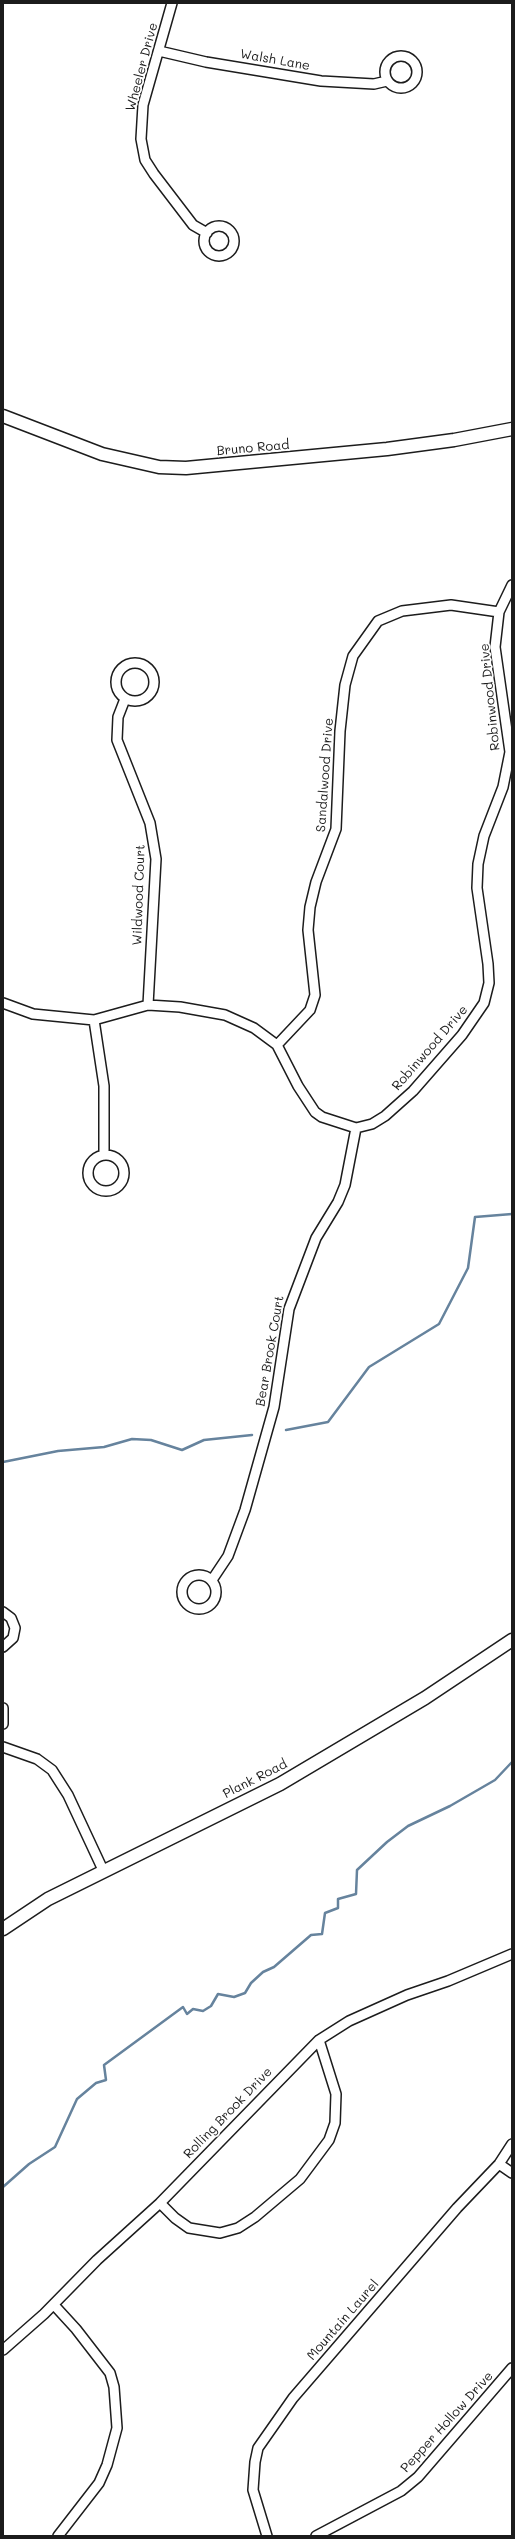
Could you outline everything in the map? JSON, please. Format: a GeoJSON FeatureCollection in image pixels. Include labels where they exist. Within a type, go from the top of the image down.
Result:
{"type":"FeatureCollection","features":[{"type":"Feature","properties":{"kind":"street","name":"Wheeler Drive"},"geometry":{"type":"LineString","coordinates":[[172,3],[141,118],[141,139],[145,160],[154,174],[193,225],[207,233]]}},
{"type":"Feature","properties":{"kind":"street","name":"Walsh Lane"},"geometry":{"type":"LineString","coordinates":[[158,51],[206,62],[321,81],[374,84],[387,80]]}},
{"type":"Feature","properties":{"kind":"street","name":"Bruno Road"},"geometry":{"type":"LineString","coordinates":[[3,416],[102,454],[159,467],[186,468],[387,449],[454,440],[512,429]]}},
{"type":"Feature","properties":{"kind":"street","name":"Robinwood Drive"},"geometry":{"type":"LineString","coordinates":[[356,1128],[372,1124],[385,1116],[413,1091],[462,1035],[484,1003],[489,983],[488,964],[477,888],[478,864],[484,836],[503,787],[510,752],[495,647],[499,612],[512,585]]}},
{"type":"Feature","properties":{"kind":"street","name":"Sandalwood Drive"},"geometry":{"type":"LineString","coordinates":[[277,1045],[310,1010],[315,995],[308,930],[310,907],[316,882],[336,829],[340,731],[345,685],[353,656],[378,621],[402,610],[451,605],[499,612]]}},
{"type":"Feature","properties":{"kind":"street"},"geometry":{"type":"LineString","coordinates":[[142,664],[153,675],[152,691],[140,700],[125,698],[118,690],[118,674],[125,665],[142,664]]}},
{"type":"Feature","properties":{"kind":"street","name":"Wildwood Court"},"geometry":{"type":"LineString","coordinates":[[125,698],[118,717],[118,740],[150,823],[156,859],[148,1005]]}},
{"type":"Feature","properties":{"kind":"street"},"geometry":{"type":"LineString","coordinates":[[3,1003],[32,1014],[94,1020],[148,1005],[180,1007],[225,1016],[254,1028],[277,1045],[315,1112],[335,1123],[356,1128]]}},
{"type":"Feature","properties":{"kind":"street"},"geometry":{"type":"LineString","coordinates":[[94,1020],[104,1086],[104,1154]]}},
{"type":"Feature","properties":{"kind":"street","name":"Bear Brook Court"},"geometry":{"type":"LineString","coordinates":[[212,1580],[228,1556],[245,1510],[274,1407],[289,1309],[316,1238],[338,1202],[345,1185],[356,1128]]}},
{"type":"Feature","properties":{"kind":"street"},"geometry":{"type":"LineString","coordinates":[[104,1154],[119,1159],[125,1174],[121,1184],[107,1191],[98,1189],[88,1177],[92,1162],[104,1154]]}},
{"type":"Feature","properties":{"kind":"street"},"geometry":{"type":"LineString","coordinates":[[3,1612],[11,1618],[15,1628],[13,1638],[3,1647]]}},
{"type":"Feature","properties":{"kind":"street","name":"Plank Road"},"geometry":{"type":"LineString","coordinates":[[3,1929],[48,1899],[103,1870],[280,1784],[425,1698],[512,1640]]}},
{"type":"Feature","properties":{"kind":"street"},"geometry":{"type":"LineString","coordinates":[[3,1708],[3,1724]]}},
{"type":"Feature","properties":{"kind":"street"},"geometry":{"type":"LineString","coordinates":[[3,1747],[37,1758],[52,1770],[68,1795],[103,1870]]}},
{"type":"Feature","properties":{"kind":"street","name":"Rolling Brook Drive"},"geometry":{"type":"LineString","coordinates":[[3,2350],[54,2305],[97,2260],[160,2203],[319,2040],[349,2021],[399,1998],[448,1981],[512,1954]]}},
{"type":"Feature","properties":{"kind":"street"},"geometry":{"type":"LineString","coordinates":[[160,2203],[175,2218],[189,2228],[220,2234],[238,2228],[255,2217],[300,2178],[329,2140],[335,2123],[336,2094],[319,2040]]}},
{"type":"Feature","properties":{"kind":"street","name":"Mountain Laurel"},"geometry":{"type":"LineString","coordinates":[[267,2536],[253,2490],[254,2462],[258,2448],[293,2398],[452,2214],[499,2164],[512,2144]]}},
{"type":"Feature","properties":{"kind":"street"},"geometry":{"type":"LineString","coordinates":[[499,2164],[512,2173]]}},
{"type":"Feature","properties":{"kind":"street"},"geometry":{"type":"LineString","coordinates":[[54,2305],[81,2335],[110,2373],[114,2387],[117,2428],[107,2465],[99,2483],[58,2536]]}},
{"type":"Feature","properties":{"kind":"street","name":"Pepper Hollow Drive"},"geometry":{"type":"LineString","coordinates":[[316,2536],[401,2491],[418,2478],[512,2368]]}},
{"type":"Feature","properties":{"kind":"waterway"},"geometry":{"type":"LineString","coordinates":[[286,1430],[328,1422],[369,1367],[439,1324],[468,1268],[475,1217],[512,1214]]}},
{"type":"Feature","properties":{"kind":"waterway"},"geometry":{"type":"LineString","coordinates":[[3,1462],[58,1451],[104,1447],[132,1439],[151,1440],[182,1450],[204,1440],[252,1435]]}},
{"type":"Feature","properties":{"kind":"waterway"},"geometry":{"type":"LineString","coordinates":[[3,2187],[29,2164],[55,2147],[77,2099],[96,2083],[106,2080],[104,2065],[183,2007],[187,2014],[193,2009],[203,2011],[211,2006],[218,1994],[234,1997],[245,1993],[251,1983],[263,1972],[274,1967],[311,1935],[322,1934],[325,1913],[338,1908],[338,1899],[356,1894],[357,1870],[387,1842],[408,1826],[450,1806],[495,1780],[512,1762]]}}]}
